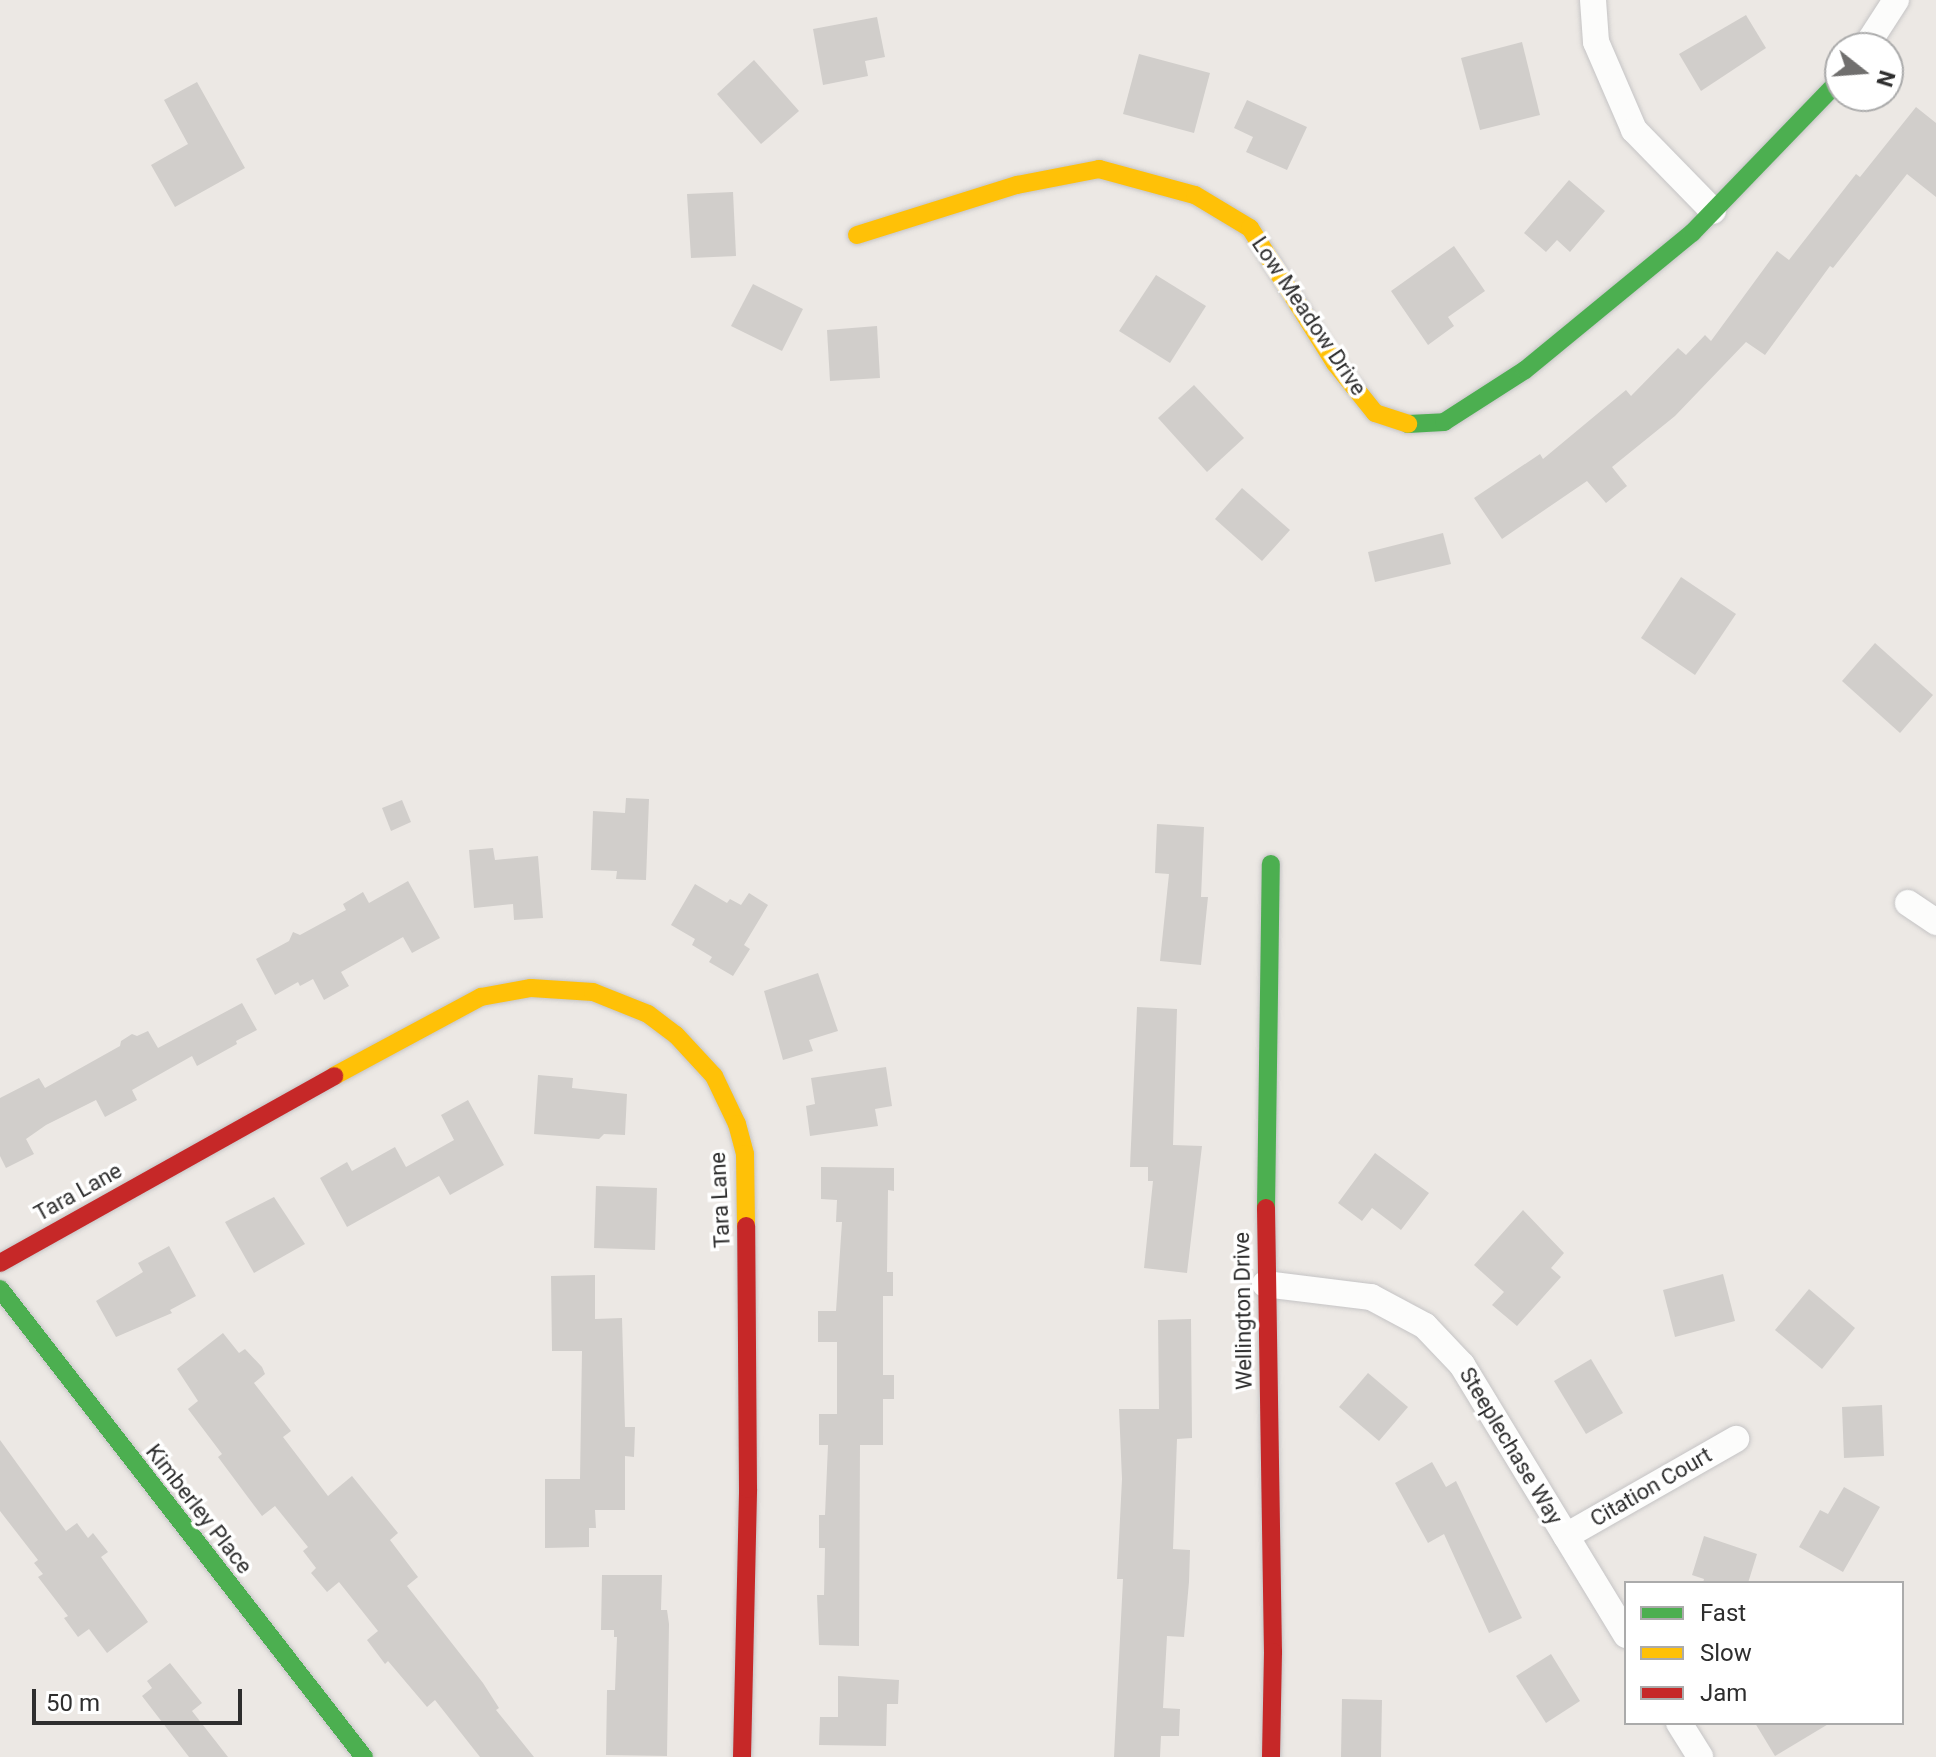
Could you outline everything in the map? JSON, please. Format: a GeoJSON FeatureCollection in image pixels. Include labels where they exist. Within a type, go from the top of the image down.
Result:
{"type":"FeatureCollection","features":[{"type":"Feature","properties":{"kind":"street"},"geometry":{"type":"LineString","coordinates":[[1593,0],[1596,42],[1634,130],[1713,211]]}},
{"type":"Feature","properties":{"kind":"street"},"geometry":{"type":"LineString","coordinates":[[1875,32],[1896,0]]}},
{"type":"Feature","properties":{"kind":"street","name":"Low Meadow Drive"},"geometry":{"type":"LineString","coordinates":[[857,235],[1017,185],[1099,169],[1195,195],[1250,228],[1335,363],[1375,413],[1403,424],[1444,422],[1525,370],[1607,306],[1713,211],[1824,97]]}},
{"type":"Feature","properties":{"kind":"street","name":"Wellington Drive"},"geometry":{"type":"LineString","coordinates":[[1271,864],[1265,1284],[1273,1652],[1271,1757]]}},
{"type":"Feature","properties":{"kind":"street"},"geometry":{"type":"LineString","coordinates":[[1908,903],[1936,922]]}},
{"type":"Feature","properties":{"kind":"street","name":"Tara Lane"},"geometry":{"type":"LineString","coordinates":[[0,1263],[456,1008],[481,997],[531,988],[563,988],[593,992],[648,1014],[685,1044],[714,1076],[737,1124],[745,1154],[748,1489],[742,1757]]}},
{"type":"Feature","properties":{"kind":"street","name":"Steeplechase Way"},"geometry":{"type":"LineString","coordinates":[[1265,1284],[1371,1297],[1425,1326],[1462,1365],[1624,1632]]}},
{"type":"Feature","properties":{"kind":"street","name":"Kimberley Place"},"geometry":{"type":"LineString","coordinates":[[0,1289],[364,1757]]}},
{"type":"Feature","properties":{"kind":"street","name":"Citation Court"},"geometry":{"type":"LineString","coordinates":[[1566,1536],[1736,1439]]}},
{"type":"Feature","properties":{"kind":"street"},"geometry":{"type":"LineString","coordinates":[[1680,1725],[1700,1757]]}},
{"type":"Feature","properties":{"kind":"building"},"geometry":{"type":"Polygon","coordinates":[[[1746,15],[1766,48],[1701,91],[1679,54],[1746,15]]]}},
{"type":"Feature","properties":{"kind":"building"},"geometry":{"type":"Polygon","coordinates":[[[877,17],[885,57],[865,61],[868,76],[823,85],[813,29],[877,17]]]}},
{"type":"Feature","properties":{"kind":"building"},"geometry":{"type":"Polygon","coordinates":[[[1522,42],[1540,115],[1480,130],[1461,58],[1522,42]]]}},
{"type":"Feature","properties":{"kind":"building"},"geometry":{"type":"Polygon","coordinates":[[[1139,54],[1210,73],[1194,133],[1123,114],[1139,54]]]}},
{"type":"Feature","properties":{"kind":"building"},"geometry":{"type":"Polygon","coordinates":[[[754,60],[799,111],[761,144],[717,94],[754,60]]]}},
{"type":"Feature","properties":{"kind":"building"},"geometry":{"type":"Polygon","coordinates":[[[197,82],[245,168],[175,207],[151,165],[188,144],[164,100],[197,82]]]}},
{"type":"Feature","properties":{"kind":"building"},"geometry":{"type":"Polygon","coordinates":[[[1247,100],[1307,127],[1287,170],[1246,152],[1253,137],[1234,128],[1247,100]]]}},
{"type":"Feature","properties":{"kind":"building"},"geometry":{"type":"Polygon","coordinates":[[[1916,107],[1936,123],[1936,197],[1907,174],[1833,268],[1830,266],[1765,355],[1746,342],[1675,416],[1612,467],[1627,486],[1606,503],[1587,481],[1502,539],[1474,498],[1540,454],[1543,459],[1626,390],[1631,396],[1678,348],[1686,355],[1705,335],[1711,341],[1777,251],[1789,260],[1856,174],[1860,177],[1916,107]]]}},
{"type":"Feature","properties":{"kind":"building"},"geometry":{"type":"Polygon","coordinates":[[[1569,180],[1605,211],[1570,252],[1557,240],[1546,252],[1524,233],[1569,180]]]}},
{"type":"Feature","properties":{"kind":"building"},"geometry":{"type":"Polygon","coordinates":[[[733,192],[736,256],[691,258],[687,194],[733,192]]]}},
{"type":"Feature","properties":{"kind":"building"},"geometry":{"type":"Polygon","coordinates":[[[1454,246],[1485,291],[1448,317],[1454,326],[1428,345],[1391,291],[1454,246]]]}},
{"type":"Feature","properties":{"kind":"building"},"geometry":{"type":"Polygon","coordinates":[[[1156,275],[1206,306],[1170,363],[1119,331],[1156,275]]]}},
{"type":"Feature","properties":{"kind":"building"},"geometry":{"type":"Polygon","coordinates":[[[753,284],[803,309],[782,351],[731,326],[753,284]]]}},
{"type":"Feature","properties":{"kind":"building"},"geometry":{"type":"Polygon","coordinates":[[[877,326],[880,378],[830,381],[827,330],[877,326]]]}},
{"type":"Feature","properties":{"kind":"building"},"geometry":{"type":"Polygon","coordinates":[[[1194,385],[1244,438],[1207,472],[1158,418],[1194,385]]]}},
{"type":"Feature","properties":{"kind":"building"},"geometry":{"type":"Polygon","coordinates":[[[1242,488],[1290,530],[1262,561],[1215,519],[1242,488]]]}},
{"type":"Feature","properties":{"kind":"building"},"geometry":{"type":"Polygon","coordinates":[[[1443,533],[1451,564],[1375,582],[1368,552],[1443,533]]]}},
{"type":"Feature","properties":{"kind":"building"},"geometry":{"type":"Polygon","coordinates":[[[1681,577],[1736,614],[1695,675],[1641,638],[1681,577]]]}},
{"type":"Feature","properties":{"kind":"building"},"geometry":{"type":"Polygon","coordinates":[[[1875,643],[1933,695],[1900,733],[1842,681],[1875,643]]]}},
{"type":"Feature","properties":{"kind":"building"},"geometry":{"type":"Polygon","coordinates":[[[626,798],[649,799],[646,880],[616,879],[617,871],[591,870],[593,811],[625,813],[626,798]]]}},
{"type":"Feature","properties":{"kind":"building"},"geometry":{"type":"Polygon","coordinates":[[[402,800],[411,822],[391,831],[382,808],[402,800]]]}},
{"type":"Feature","properties":{"kind":"building"},"geometry":{"type":"Polygon","coordinates":[[[1157,824],[1204,827],[1201,897],[1208,897],[1201,965],[1160,961],[1169,874],[1155,873],[1157,824]]]}},
{"type":"Feature","properties":{"kind":"building"},"geometry":{"type":"Polygon","coordinates":[[[493,848],[495,860],[538,856],[543,918],[514,920],[513,904],[474,908],[469,850],[493,848]]]}},
{"type":"Feature","properties":{"kind":"building"},"geometry":{"type":"Polygon","coordinates":[[[408,881],[440,938],[412,953],[403,937],[341,972],[349,986],[324,1000],[313,979],[300,986],[298,982],[275,995],[256,959],[289,941],[293,932],[300,935],[346,910],[343,904],[363,892],[369,903],[408,881]]]}},
{"type":"Feature","properties":{"kind":"building"},"geometry":{"type":"Polygon","coordinates":[[[695,884],[727,903],[730,899],[741,905],[749,893],[768,905],[744,945],[750,949],[733,976],[709,962],[712,957],[692,945],[695,939],[671,925],[695,884]]]}},
{"type":"Feature","properties":{"kind":"building"},"geometry":{"type":"Polygon","coordinates":[[[818,973],[838,1031],[809,1040],[813,1051],[783,1060],[764,991],[818,973]]]}},
{"type":"Feature","properties":{"kind":"building"},"geometry":{"type":"Polygon","coordinates":[[[242,1003],[257,1030],[236,1041],[237,1044],[197,1066],[192,1056],[132,1090],[137,1100],[105,1117],[96,1100],[46,1125],[26,1139],[34,1154],[6,1168],[0,1156],[0,1098],[39,1078],[45,1088],[120,1046],[121,1041],[132,1034],[137,1036],[148,1031],[158,1048],[242,1003]]]}},
{"type":"Feature","properties":{"kind":"building"},"geometry":{"type":"Polygon","coordinates":[[[1137,1007],[1177,1009],[1173,1145],[1202,1146],[1187,1273],[1144,1268],[1153,1181],[1148,1181],[1148,1167],[1130,1167],[1137,1007]]]}},
{"type":"Feature","properties":{"kind":"building"},"geometry":{"type":"Polygon","coordinates":[[[886,1067],[892,1106],[875,1109],[878,1126],[810,1136],[806,1106],[815,1104],[811,1078],[886,1067]]]}},
{"type":"Feature","properties":{"kind":"building"},"geometry":{"type":"Polygon","coordinates":[[[538,1075],[573,1078],[572,1088],[627,1094],[625,1135],[604,1134],[599,1139],[534,1134],[538,1075]]]}},
{"type":"Feature","properties":{"kind":"building"},"geometry":{"type":"Polygon","coordinates":[[[468,1100],[504,1165],[450,1195],[439,1176],[347,1227],[320,1178],[347,1162],[352,1171],[395,1147],[406,1167],[454,1140],[441,1115],[468,1100]]]}},
{"type":"Feature","properties":{"kind":"building"},"geometry":{"type":"Polygon","coordinates":[[[1375,1153],[1429,1193],[1401,1230],[1372,1208],[1362,1221],[1338,1203],[1375,1153]]]}},
{"type":"Feature","properties":{"kind":"building"},"geometry":{"type":"Polygon","coordinates":[[[821,1167],[894,1168],[894,1191],[888,1190],[887,1272],[893,1272],[893,1296],[883,1296],[883,1375],[894,1375],[894,1399],[883,1399],[883,1445],[860,1445],[859,1646],[819,1645],[817,1595],[824,1595],[825,1548],[819,1548],[819,1515],[825,1515],[828,1445],[819,1445],[819,1414],[837,1414],[837,1342],[818,1342],[818,1311],[836,1311],[842,1222],[836,1222],[837,1200],[821,1199],[821,1167]]]}},
{"type":"Feature","properties":{"kind":"building"},"geometry":{"type":"Polygon","coordinates":[[[596,1186],[657,1188],[655,1250],[594,1248],[596,1186]]]}},
{"type":"Feature","properties":{"kind":"building"},"geometry":{"type":"Polygon","coordinates":[[[274,1197],[305,1244],[254,1273],[225,1222],[274,1197]]]}},
{"type":"Feature","properties":{"kind":"building"},"geometry":{"type":"Polygon","coordinates":[[[1523,1210],[1564,1253],[1551,1268],[1561,1277],[1517,1326],[1492,1305],[1504,1292],[1474,1265],[1523,1210]]]}},
{"type":"Feature","properties":{"kind":"building"},"geometry":{"type":"Polygon","coordinates":[[[169,1246],[196,1296],[170,1310],[172,1313],[116,1337],[96,1301],[143,1272],[138,1263],[169,1246]]]}},
{"type":"Feature","properties":{"kind":"building"},"geometry":{"type":"Polygon","coordinates":[[[1723,1274],[1735,1321],[1675,1337],[1663,1290],[1723,1274]]]}},
{"type":"Feature","properties":{"kind":"building"},"geometry":{"type":"Polygon","coordinates":[[[595,1275],[595,1319],[622,1318],[625,1427],[635,1427],[634,1457],[625,1456],[625,1510],[595,1510],[596,1528],[589,1528],[589,1547],[545,1548],[545,1479],[580,1479],[582,1351],[552,1351],[551,1276],[595,1275]]]}},
{"type":"Feature","properties":{"kind":"building"},"geometry":{"type":"Polygon","coordinates":[[[1809,1289],[1855,1328],[1822,1369],[1775,1330],[1809,1289]]]}},
{"type":"Feature","properties":{"kind":"building"},"geometry":{"type":"Polygon","coordinates":[[[1191,1319],[1192,1438],[1177,1439],[1173,1549],[1190,1550],[1189,1582],[1184,1637],[1167,1636],[1163,1708],[1180,1709],[1179,1736],[1161,1736],[1160,1757],[1114,1757],[1123,1579],[1117,1579],[1122,1479],[1119,1409],[1159,1409],[1158,1320],[1191,1319]]]}},
{"type":"Feature","properties":{"kind":"building"},"geometry":{"type":"Polygon","coordinates":[[[223,1333],[239,1353],[245,1349],[262,1367],[265,1374],[254,1383],[291,1431],[283,1437],[328,1496],[352,1476],[398,1533],[390,1540],[418,1577],[407,1586],[483,1683],[499,1708],[496,1710],[534,1757],[480,1757],[435,1700],[427,1707],[388,1661],[385,1664],[367,1640],[378,1631],[339,1582],[327,1592],[311,1573],[316,1568],[303,1551],[308,1547],[275,1506],[262,1516],[218,1457],[222,1454],[188,1409],[198,1401],[177,1369],[223,1333]]]}},
{"type":"Feature","properties":{"kind":"building"},"geometry":{"type":"Polygon","coordinates":[[[1591,1359],[1623,1413],[1586,1434],[1554,1381],[1591,1359]]]}},
{"type":"Feature","properties":{"kind":"building"},"geometry":{"type":"Polygon","coordinates":[[[1368,1373],[1408,1407],[1379,1441],[1339,1407],[1368,1373]]]}},
{"type":"Feature","properties":{"kind":"building"},"geometry":{"type":"Polygon","coordinates":[[[1882,1405],[1884,1456],[1844,1458],[1842,1407],[1882,1405]]]}},
{"type":"Feature","properties":{"kind":"building"},"geometry":{"type":"Polygon","coordinates":[[[0,1440],[66,1531],[77,1523],[88,1538],[93,1533],[108,1552],[101,1557],[148,1622],[107,1653],[89,1629],[78,1637],[64,1618],[68,1616],[38,1577],[43,1574],[34,1563],[38,1560],[0,1511],[0,1440]]]}},
{"type":"Feature","properties":{"kind":"building"},"geometry":{"type":"Polygon","coordinates":[[[1432,1462],[1446,1487],[1456,1481],[1522,1618],[1489,1633],[1444,1534],[1428,1543],[1395,1483],[1432,1462]]]}},
{"type":"Feature","properties":{"kind":"building"},"geometry":{"type":"Polygon","coordinates":[[[1844,1487],[1880,1507],[1843,1572],[1799,1547],[1820,1510],[1828,1514],[1844,1487]]]}},
{"type":"Feature","properties":{"kind":"building"},"geometry":{"type":"Polygon","coordinates":[[[1704,1536],[1757,1554],[1749,1581],[1704,1581],[1692,1575],[1704,1536]]]}},
{"type":"Feature","properties":{"kind":"building"},"geometry":{"type":"Polygon","coordinates":[[[602,1575],[662,1575],[661,1610],[667,1610],[669,1624],[667,1756],[606,1755],[607,1690],[615,1690],[617,1637],[614,1637],[614,1630],[601,1630],[602,1575]]]}},
{"type":"Feature","properties":{"kind":"building"},"geometry":{"type":"Polygon","coordinates":[[[1551,1654],[1580,1701],[1546,1723],[1516,1676],[1551,1654]]]}},
{"type":"Feature","properties":{"kind":"building"},"geometry":{"type":"Polygon","coordinates":[[[170,1663],[202,1703],[192,1711],[228,1757],[189,1757],[142,1696],[152,1688],[147,1681],[170,1663]]]}},
{"type":"Feature","properties":{"kind":"building"},"geometry":{"type":"Polygon","coordinates":[[[838,1676],[899,1680],[898,1704],[887,1704],[886,1746],[819,1745],[820,1717],[838,1717],[838,1676]]]}},
{"type":"Feature","properties":{"kind":"building"},"geometry":{"type":"Polygon","coordinates":[[[1342,1699],[1382,1700],[1381,1757],[1341,1757],[1342,1699]]]}},
{"type":"Feature","properties":{"kind":"building"},"geometry":{"type":"Polygon","coordinates":[[[1756,1725],[1827,1725],[1775,1756],[1756,1725]]]}},
{"type":"Feature","properties":{"kind":"traffic: fast"},"geometry":{"type":"LineString","coordinates":[[1408,424],[1444,422],[1525,370],[1692,233],[1824,97]]}},
{"type":"Feature","properties":{"kind":"traffic: fast"},"geometry":{"type":"LineString","coordinates":[[1266,1208],[1271,864]]}},
{"type":"Feature","properties":{"kind":"traffic: fast"},"geometry":{"type":"LineString","coordinates":[[0,1289],[364,1757]]}},
{"type":"Feature","properties":{"kind":"traffic: slow"},"geometry":{"type":"LineString","coordinates":[[857,235],[1017,185],[1099,169],[1195,195],[1250,228],[1335,363],[1375,413],[1408,424]]}},
{"type":"Feature","properties":{"kind":"traffic: slow"},"geometry":{"type":"LineString","coordinates":[[334,1076],[481,997],[531,988],[593,992],[648,1014],[676,1035],[714,1076],[737,1124],[745,1154],[746,1226]]}},
{"type":"Feature","properties":{"kind":"traffic: jam"},"geometry":{"type":"LineString","coordinates":[[0,1263],[334,1076]]}},
{"type":"Feature","properties":{"kind":"traffic: jam"},"geometry":{"type":"LineString","coordinates":[[1266,1208],[1273,1652],[1271,1757]]}},
{"type":"Feature","properties":{"kind":"traffic: jam"},"geometry":{"type":"LineString","coordinates":[[742,1757],[748,1489],[746,1226]]}}]}
